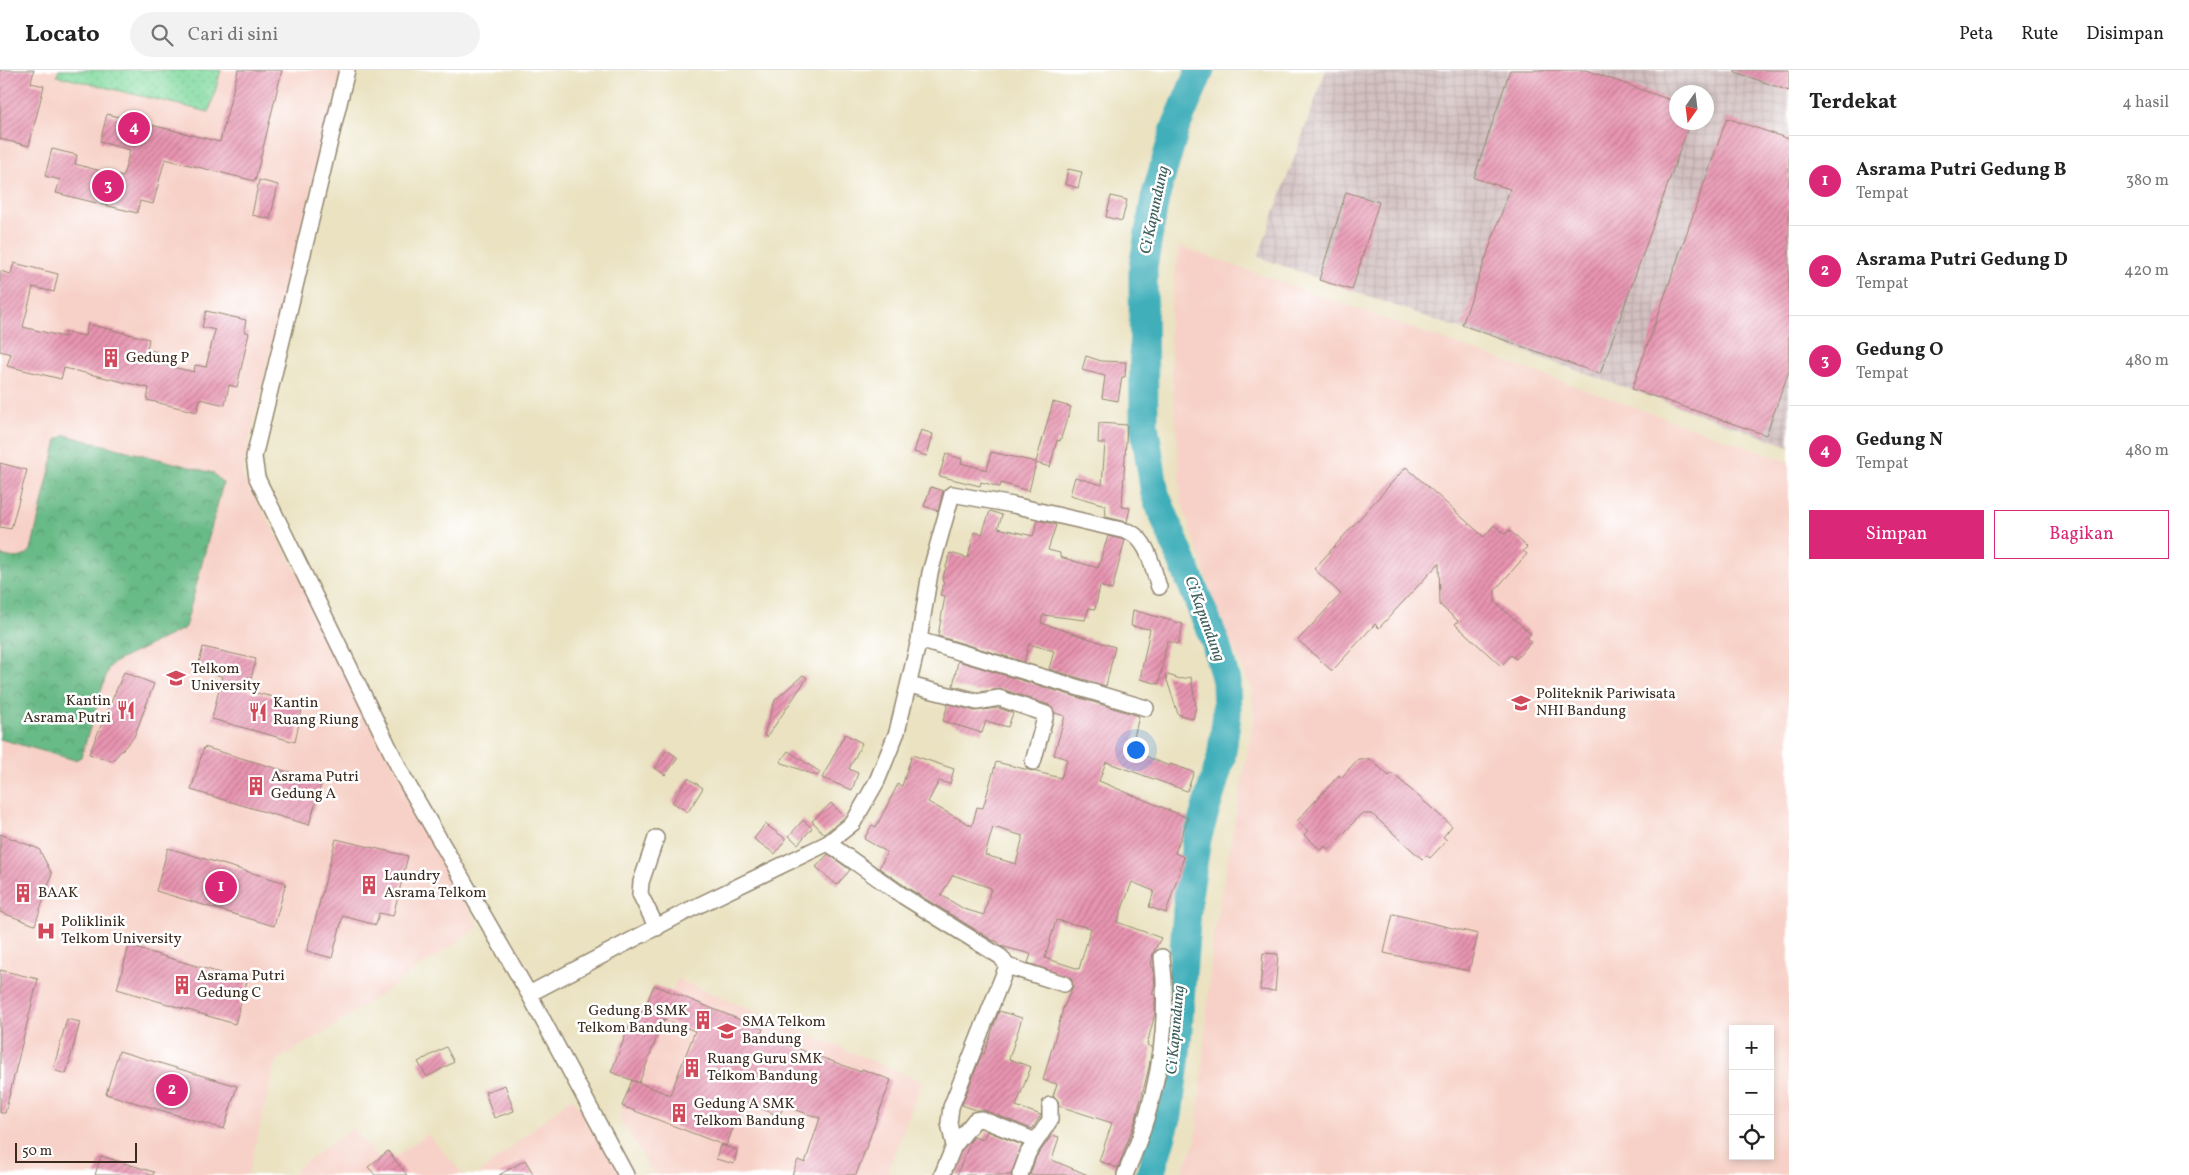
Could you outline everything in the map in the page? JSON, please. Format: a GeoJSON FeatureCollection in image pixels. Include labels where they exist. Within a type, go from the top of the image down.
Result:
{"type":"FeatureCollection","features":[{"type":"Feature","properties":{"kind":"street"},"geometry":{"type":"LineString","coordinates":[[347,70],[254,457],[256,478],[404,778],[529,994],[626,1175]]}},
{"type":"Feature","properties":{"kind":"street"},"geometry":{"type":"LineString","coordinates":[[529,994],[828,843],[853,823],[877,781],[897,732],[919,640],[930,573],[952,494],[1013,505],[1130,532],[1136,535],[1145,546],[1159,587]]}},
{"type":"Feature","properties":{"kind":"street"},"geometry":{"type":"LineString","coordinates":[[919,640],[1146,708]]}},
{"type":"Feature","properties":{"kind":"street"},"geometry":{"type":"LineString","coordinates":[[909,685],[977,702],[999,698],[1046,714],[1033,762]]}},
{"type":"Feature","properties":{"kind":"street"},"geometry":{"type":"LineString","coordinates":[[656,838],[640,894],[657,928]]}},
{"type":"Feature","properties":{"kind":"street"},"geometry":{"type":"LineString","coordinates":[[828,843],[903,896],[1002,957],[1007,966],[1064,984]]}},
{"type":"Feature","properties":{"kind":"street"},"geometry":{"type":"LineString","coordinates":[[1125,1175],[1142,1136],[1160,1063],[1163,1021],[1162,957]]}},
{"type":"Feature","properties":{"kind":"street"},"geometry":{"type":"LineString","coordinates":[[954,1146],[949,1122],[951,1108],[1007,966]]}},
{"type":"Feature","properties":{"kind":"street"},"geometry":{"type":"LineString","coordinates":[[1020,1175],[1028,1152],[1050,1120],[1050,1105]]}},
{"type":"Feature","properties":{"kind":"street"},"geometry":{"type":"LineString","coordinates":[[942,1175],[954,1146],[975,1120],[981,1119],[1036,1141]]}},
{"type":"Feature","properties":{"kind":"shaded area","name":"Telkom University"},"geometry":{"type":"Polygon","coordinates":[[[0,70],[341,70],[267,364],[242,475],[307,589],[395,768],[479,927],[325,1032],[276,1060],[248,1175],[0,1175],[0,70]]]}},
{"type":"Feature","properties":{"kind":"shaded area"},"geometry":{"type":"Polygon","coordinates":[[[1326,70],[1789,70],[1789,446],[1258,257],[1326,70]]]}},
{"type":"Feature","properties":{"kind":"shaded area","name":"Politeknik Pariwisata NHI Bandung"},"geometry":{"type":"Polygon","coordinates":[[[1179,246],[1789,462],[1789,1175],[1181,1175],[1196,1140],[1213,940],[1254,715],[1252,690],[1218,612],[1181,501],[1169,324],[1179,246]]]}},
{"type":"Feature","properties":{"kind":"shaded area","name":"SMA Telkom Bandung"},"geometry":{"type":"Polygon","coordinates":[[[677,979],[922,1082],[886,1175],[654,1175],[619,1118],[677,979]]]}},
{"type":"Feature","properties":{"kind":"shaded area"},"geometry":{"type":"Polygon","coordinates":[[[572,1097],[628,1175],[478,1175],[572,1097]]]}},
{"type":"Feature","properties":{"kind":"shaded area"},"geometry":{"type":"Polygon","coordinates":[[[353,1128],[383,1166],[427,1134],[464,1175],[295,1175],[296,1169],[353,1128]]]}},
{"type":"Feature","properties":{"kind":"green space"},"geometry":{"type":"Polygon","coordinates":[[[59,70],[221,70],[209,112],[57,76],[59,70]]]}},
{"type":"Feature","properties":{"kind":"green space"},"geometry":{"type":"Polygon","coordinates":[[[65,435],[213,473],[223,483],[185,628],[113,663],[108,669],[81,757],[75,760],[0,739],[0,555],[13,558],[20,557],[31,550],[57,440],[65,435]]]}},
{"type":"Feature","properties":{"kind":"building"},"geometry":{"type":"Polygon","coordinates":[[[0,70],[34,70],[31,83],[44,86],[29,146],[0,139],[0,70]]]}},
{"type":"Feature","properties":{"kind":"building"},"geometry":{"type":"Polygon","coordinates":[[[238,70],[282,70],[255,181],[165,159],[153,204],[140,201],[137,213],[56,193],[60,180],[45,176],[52,149],[77,155],[75,164],[123,177],[130,150],[100,142],[107,114],[220,142],[238,70]]]}},
{"type":"Feature","properties":{"kind":"building"},"geometry":{"type":"Polygon","coordinates":[[[1510,70],[1586,70],[1669,100],[1669,130],[1687,130],[1600,374],[1462,325],[1510,189],[1474,178],[1510,70]]]}},
{"type":"Feature","properties":{"kind":"building"},"geometry":{"type":"Polygon","coordinates":[[[1735,70],[1789,70],[1789,91],[1735,72],[1735,70]]]}},
{"type":"Feature","properties":{"kind":"building"},"geometry":{"type":"Polygon","coordinates":[[[1727,118],[1789,139],[1789,371],[1766,435],[1632,389],[1727,118]]]}},
{"type":"Feature","properties":{"kind":"building"},"geometry":{"type":"Polygon","coordinates":[[[1068,169],[1082,172],[1078,188],[1065,184],[1068,169]]]}},
{"type":"Feature","properties":{"kind":"building"},"geometry":{"type":"Polygon","coordinates":[[[259,180],[278,185],[270,219],[252,215],[259,180]]]}},
{"type":"Feature","properties":{"kind":"building"},"geometry":{"type":"Polygon","coordinates":[[[1346,192],[1379,202],[1352,290],[1319,280],[1346,192]]]}},
{"type":"Feature","properties":{"kind":"building"},"geometry":{"type":"Polygon","coordinates":[[[1111,196],[1127,200],[1122,221],[1106,217],[1111,196]]]}},
{"type":"Feature","properties":{"kind":"building"},"geometry":{"type":"Polygon","coordinates":[[[14,263],[58,274],[54,292],[33,287],[23,327],[64,337],[65,332],[85,336],[88,324],[149,339],[147,350],[158,352],[155,363],[194,372],[195,365],[206,367],[215,330],[202,327],[206,311],[246,320],[244,331],[249,333],[237,387],[229,385],[225,405],[200,399],[197,412],[147,400],[149,388],[64,368],[61,379],[7,366],[11,354],[0,351],[0,271],[11,274],[14,263]]]}},
{"type":"Feature","properties":{"kind":"building"},"geometry":{"type":"Polygon","coordinates":[[[1086,356],[1101,361],[1126,362],[1125,377],[1122,377],[1118,401],[1102,398],[1105,376],[1082,370],[1086,356]]]}},
{"type":"Feature","properties":{"kind":"building"},"geometry":{"type":"Polygon","coordinates":[[[1053,402],[1071,407],[1060,441],[1057,440],[1050,467],[1036,463],[1029,491],[1001,483],[1000,487],[981,482],[980,486],[939,476],[946,454],[962,459],[961,463],[987,470],[991,452],[1036,462],[1053,402]]]}},
{"type":"Feature","properties":{"kind":"building"},"geometry":{"type":"Polygon","coordinates":[[[1099,423],[1127,425],[1122,507],[1130,508],[1127,522],[1106,517],[1105,505],[1070,495],[1075,477],[1102,485],[1105,443],[1098,443],[1099,423]]]}},
{"type":"Feature","properties":{"kind":"building"},"geometry":{"type":"Polygon","coordinates":[[[921,430],[933,434],[927,456],[914,452],[921,430]]]}},
{"type":"Feature","properties":{"kind":"building"},"geometry":{"type":"Polygon","coordinates":[[[0,463],[27,470],[11,529],[0,527],[0,463]]]}},
{"type":"Feature","properties":{"kind":"building"},"geometry":{"type":"Polygon","coordinates":[[[1406,467],[1484,537],[1494,525],[1505,534],[1509,530],[1527,547],[1523,551],[1527,554],[1495,590],[1495,602],[1531,634],[1527,638],[1531,642],[1516,659],[1511,655],[1501,666],[1455,624],[1458,621],[1440,605],[1439,563],[1379,628],[1375,624],[1332,671],[1298,640],[1341,594],[1314,569],[1406,467]]]}},
{"type":"Feature","properties":{"kind":"building"},"geometry":{"type":"Polygon","coordinates":[[[931,487],[943,491],[938,511],[924,506],[931,487]]]}},
{"type":"Feature","properties":{"kind":"building"},"geometry":{"type":"Polygon","coordinates":[[[990,511],[1002,515],[998,528],[1033,536],[1038,520],[1056,525],[1048,550],[1060,553],[1060,557],[1098,568],[1108,536],[1125,540],[1112,590],[1100,586],[1095,609],[1089,608],[1085,620],[1043,615],[1041,623],[1115,647],[1106,686],[1049,669],[1054,651],[1029,644],[1024,662],[938,636],[945,596],[940,595],[944,582],[942,581],[950,553],[968,558],[974,532],[982,534],[990,511]]]}},
{"type":"Feature","properties":{"kind":"building"},"geometry":{"type":"Polygon","coordinates":[[[1133,610],[1183,624],[1178,644],[1167,641],[1159,684],[1140,679],[1150,629],[1131,626],[1133,610]]]}},
{"type":"Feature","properties":{"kind":"building","name":"Kantin Ruang Riung"},"geometry":{"type":"Polygon","coordinates":[[[203,647],[256,659],[248,691],[303,704],[295,742],[212,719],[222,676],[197,671],[203,647]]]}},
{"type":"Feature","properties":{"kind":"building"},"geometry":{"type":"Polygon","coordinates":[[[958,661],[1139,716],[1131,750],[1169,766],[1170,764],[1194,772],[1187,791],[1106,762],[1099,781],[1188,818],[1175,853],[1184,857],[1166,913],[1149,907],[1154,891],[1132,882],[1117,922],[1161,938],[1153,953],[1151,966],[1153,967],[1155,985],[1152,994],[1155,995],[1155,1013],[1147,1045],[1152,1047],[1149,1067],[1136,1119],[1118,1168],[1099,1161],[1112,1123],[1059,1106],[1058,1100],[1053,1096],[1057,1084],[1043,1080],[1063,1009],[1073,986],[1071,978],[1028,963],[1031,954],[1000,946],[998,942],[908,888],[879,868],[887,852],[864,839],[872,825],[876,827],[898,784],[902,786],[912,755],[954,769],[950,784],[939,781],[928,802],[972,826],[977,807],[983,808],[996,762],[1061,778],[1067,759],[1054,755],[1065,716],[1055,713],[1049,705],[1002,689],[977,692],[953,686],[958,661]],[[993,827],[985,855],[1016,864],[1023,836],[993,827]],[[953,875],[941,895],[964,909],[984,915],[991,888],[953,875]],[[1056,920],[1045,958],[1079,969],[1091,928],[1056,920]]]}},
{"type":"Feature","properties":{"kind":"building","name":"Kantin Asrama Putri"},"geometry":{"type":"Polygon","coordinates":[[[124,672],[154,684],[134,737],[112,761],[89,754],[124,672]]]}},
{"type":"Feature","properties":{"kind":"building"},"geometry":{"type":"Polygon","coordinates":[[[1165,674],[1180,679],[1191,677],[1196,707],[1193,719],[1178,714],[1165,674]]]}},
{"type":"Feature","properties":{"kind":"building"},"geometry":{"type":"Polygon","coordinates":[[[803,675],[807,678],[767,737],[764,735],[775,700],[803,675]]]}},
{"type":"Feature","properties":{"kind":"building"},"geometry":{"type":"Polygon","coordinates":[[[948,704],[975,711],[998,708],[1013,713],[1008,727],[986,721],[982,733],[943,721],[948,704]]]}},
{"type":"Feature","properties":{"kind":"building"},"geometry":{"type":"Polygon","coordinates":[[[845,734],[862,743],[849,769],[858,773],[852,790],[822,778],[845,734]]]}},
{"type":"Feature","properties":{"kind":"building","name":"Asrama Putri Gedung A"},"geometry":{"type":"Polygon","coordinates":[[[204,747],[322,782],[309,825],[191,790],[204,747]]]}},
{"type":"Feature","properties":{"kind":"building"},"geometry":{"type":"Polygon","coordinates":[[[667,750],[678,758],[665,775],[655,768],[667,750]]]}},
{"type":"Feature","properties":{"kind":"building"},"geometry":{"type":"Polygon","coordinates":[[[788,751],[820,772],[817,776],[780,762],[788,751]]]}},
{"type":"Feature","properties":{"kind":"building"},"geometry":{"type":"Polygon","coordinates":[[[1358,759],[1370,759],[1389,776],[1392,773],[1452,826],[1443,837],[1447,840],[1430,858],[1426,855],[1422,859],[1372,814],[1361,814],[1329,850],[1325,846],[1321,850],[1304,835],[1308,831],[1297,821],[1339,775],[1341,778],[1358,759]]]}},
{"type":"Feature","properties":{"kind":"building"},"geometry":{"type":"Polygon","coordinates":[[[688,778],[703,788],[688,812],[672,802],[688,778]]]}},
{"type":"Feature","properties":{"kind":"building"},"geometry":{"type":"Polygon","coordinates":[[[831,803],[845,817],[824,834],[812,821],[831,803]]]}},
{"type":"Feature","properties":{"kind":"building"},"geometry":{"type":"Polygon","coordinates":[[[803,820],[812,828],[798,844],[789,836],[803,820]]]}},
{"type":"Feature","properties":{"kind":"building"},"geometry":{"type":"Polygon","coordinates":[[[765,824],[786,839],[775,854],[754,839],[765,824]]]}},
{"type":"Feature","properties":{"kind":"building","name":"BAAK"},"geometry":{"type":"Polygon","coordinates":[[[0,834],[39,849],[52,874],[35,925],[0,912],[0,834]]]}},
{"type":"Feature","properties":{"kind":"building"},"geometry":{"type":"Polygon","coordinates":[[[336,839],[408,856],[393,916],[379,913],[376,925],[343,916],[332,958],[307,951],[336,839]]]}},
{"type":"Feature","properties":{"kind":"building"},"geometry":{"type":"Polygon","coordinates":[[[168,848],[286,883],[274,926],[156,891],[168,848]]]}},
{"type":"Feature","properties":{"kind":"building"},"geometry":{"type":"Polygon","coordinates":[[[828,854],[850,870],[837,885],[816,867],[828,854]]]}},
{"type":"Feature","properties":{"kind":"building"},"geometry":{"type":"Polygon","coordinates":[[[1393,914],[1478,934],[1469,971],[1384,953],[1393,914]]]}},
{"type":"Feature","properties":{"kind":"building","name":"Asrama Putri Gedung C"},"geometry":{"type":"Polygon","coordinates":[[[129,946],[247,981],[235,1024],[117,989],[129,946]]]}},
{"type":"Feature","properties":{"kind":"building"},"geometry":{"type":"Polygon","coordinates":[[[1263,953],[1278,954],[1275,991],[1260,990],[1263,953]]]}},
{"type":"Feature","properties":{"kind":"building"},"geometry":{"type":"Polygon","coordinates":[[[0,970],[38,979],[5,1113],[0,1113],[0,970]]]}},
{"type":"Feature","properties":{"kind":"building"},"geometry":{"type":"Polygon","coordinates":[[[654,985],[763,1029],[761,1035],[861,1072],[862,1069],[891,1080],[856,1175],[792,1175],[798,1160],[805,1163],[820,1118],[784,1106],[779,1116],[744,1101],[726,1146],[622,1106],[632,1080],[611,1072],[636,1009],[643,1012],[654,985]],[[664,1019],[639,1083],[670,1095],[695,1031],[664,1019]]]}},
{"type":"Feature","properties":{"kind":"building"},"geometry":{"type":"Polygon","coordinates":[[[999,1011],[1022,1018],[1009,1059],[1031,1067],[1016,1106],[1041,1115],[1032,1129],[984,1110],[976,1110],[962,1105],[982,1053],[984,1054],[999,1011]]]}},
{"type":"Feature","properties":{"kind":"building"},"geometry":{"type":"Polygon","coordinates":[[[67,1019],[80,1022],[66,1074],[53,1070],[67,1019]]]}},
{"type":"Feature","properties":{"kind":"building"},"geometry":{"type":"Polygon","coordinates":[[[446,1047],[454,1062],[427,1077],[418,1062],[446,1047]]]}},
{"type":"Feature","properties":{"kind":"building"},"geometry":{"type":"Polygon","coordinates":[[[119,1051],[237,1086],[224,1129],[106,1094],[119,1051]]]}},
{"type":"Feature","properties":{"kind":"building"},"geometry":{"type":"Polygon","coordinates":[[[505,1085],[514,1111],[494,1118],[485,1092],[505,1085]]]}},
{"type":"Feature","properties":{"kind":"building"},"geometry":{"type":"Polygon","coordinates":[[[987,1131],[1022,1145],[1011,1175],[957,1175],[971,1140],[974,1137],[983,1140],[987,1131]]]}},
{"type":"Feature","properties":{"kind":"building"},"geometry":{"type":"Polygon","coordinates":[[[1052,1135],[1059,1137],[1052,1160],[1088,1175],[1030,1175],[1036,1157],[1052,1135]]]}},
{"type":"Feature","properties":{"kind":"building"},"geometry":{"type":"Polygon","coordinates":[[[720,1145],[737,1150],[734,1164],[716,1159],[720,1145]]]}},
{"type":"Feature","properties":{"kind":"building"},"geometry":{"type":"Polygon","coordinates":[[[388,1151],[407,1175],[375,1175],[368,1167],[388,1151]]]}},
{"type":"Feature","properties":{"kind":"building"},"geometry":{"type":"Polygon","coordinates":[[[101,1156],[154,1172],[153,1175],[95,1175],[101,1156]]]}},
{"type":"Feature","properties":{"kind":"building"},"geometry":{"type":"Polygon","coordinates":[[[525,1160],[534,1175],[499,1175],[525,1160]]]}},
{"type":"Feature","properties":{"kind":"waterway","name":"Ci Kapundung"},"geometry":{"type":"LineString","coordinates":[[1150,1175],[1168,1115],[1176,1055],[1188,896],[1197,839],[1221,758],[1227,714],[1226,681],[1216,644],[1155,494],[1144,424],[1143,267],[1155,198],[1175,129],[1200,70]]}},
{"type":"Feature","properties":{"kind":"place","name":"Gedung N"},"geometry":{"type":"Point","coordinates":[134,128]}},
{"type":"Feature","properties":{"kind":"place","name":"Gedung O"},"geometry":{"type":"Point","coordinates":[108,186]}},
{"type":"Feature","properties":{"kind":"place","name":"Gedung P"},"geometry":{"type":"Point","coordinates":[111,358]}},
{"type":"Feature","properties":{"kind":"place","name":"Telkom University"},"geometry":{"type":"Point","coordinates":[176,678]}},
{"type":"Feature","properties":{"kind":"place","name":"Politeknik Pariwisata NHI Bandung"},"geometry":{"type":"Point","coordinates":[1521,703]}},
{"type":"Feature","properties":{"kind":"place","name":"Kantin Asrama Putri"},"geometry":{"type":"Point","coordinates":[126,710]}},
{"type":"Feature","properties":{"kind":"place","name":"Kantin Ruang Riung"},"geometry":{"type":"Point","coordinates":[258,712]}},
{"type":"Feature","properties":{"kind":"place","name":"Asrama Putri Gedung A"},"geometry":{"type":"Point","coordinates":[256,786]}},
{"type":"Feature","properties":{"kind":"place","name":"Laundry Asrama Telkom"},"geometry":{"type":"Point","coordinates":[369,885]}},
{"type":"Feature","properties":{"kind":"place","name":"Asrama Putri Gedung B"},"geometry":{"type":"Point","coordinates":[221,887]}},
{"type":"Feature","properties":{"kind":"place","name":"BAAK"},"geometry":{"type":"Point","coordinates":[23,893]}},
{"type":"Feature","properties":{"kind":"place","name":"Poliklinik Telkom University"},"geometry":{"type":"Point","coordinates":[46,931]}},
{"type":"Feature","properties":{"kind":"place","name":"Asrama Putri Gedung C"},"geometry":{"type":"Point","coordinates":[182,985]}},
{"type":"Feature","properties":{"kind":"place","name":"Gedung B SMK Telkom Bandung"},"geometry":{"type":"Point","coordinates":[703,1020]}},
{"type":"Feature","properties":{"kind":"place","name":"SMA Telkom Bandung"},"geometry":{"type":"Point","coordinates":[727,1031]}},
{"type":"Feature","properties":{"kind":"place","name":"Ruang Guru SMK Telkom Bandung"},"geometry":{"type":"Point","coordinates":[692,1068]}},
{"type":"Feature","properties":{"kind":"place","name":"Asrama Putri Gedung D"},"geometry":{"type":"Point","coordinates":[172,1090]}},
{"type":"Feature","properties":{"kind":"place","name":"Gedung A SMK Telkom Bandung"},"geometry":{"type":"Point","coordinates":[679,1113]}}]}
